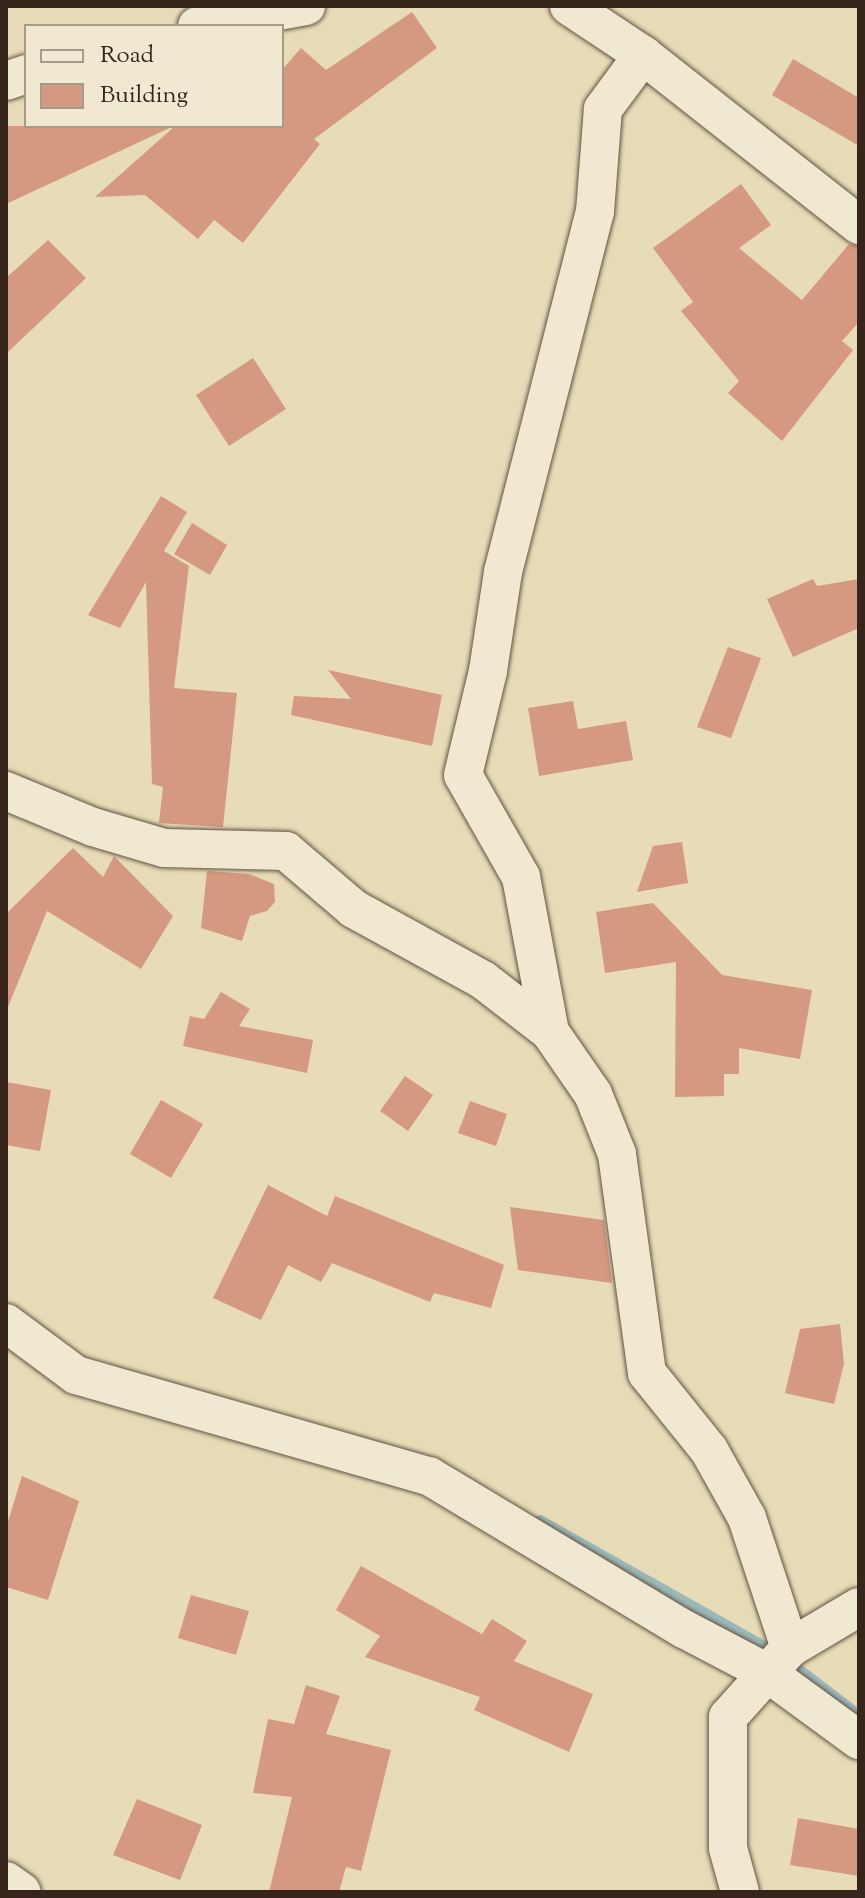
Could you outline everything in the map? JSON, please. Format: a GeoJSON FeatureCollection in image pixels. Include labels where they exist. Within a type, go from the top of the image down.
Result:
{"type":"FeatureCollection","features":[{"type":"Feature","properties":{"kind":"street"},"geometry":{"type":"LineString","coordinates":[[208,24],[306,6]]}},
{"type":"Feature","properties":{"kind":"street"},"geometry":{"type":"LineString","coordinates":[[569,6],[643,55],[859,225]]}},
{"type":"Feature","properties":{"kind":"street"},"geometry":{"type":"LineString","coordinates":[[550,1032],[521,877],[463,775],[488,671],[503,572],[595,212],[603,109],[643,55]]}},
{"type":"Feature","properties":{"kind":"street"},"geometry":{"type":"LineString","coordinates":[[6,791],[93,827],[164,848],[286,851],[354,909],[483,980],[550,1032],[593,1094],[617,1154],[647,1373],[709,1450],[747,1518],[778,1660]]}},
{"type":"Feature","properties":{"kind":"street"},"geometry":{"type":"LineString","coordinates":[[9,1328],[76,1375],[429,1476],[684,1629],[778,1660],[859,1740]]}},
{"type":"Feature","properties":{"kind":"street"},"geometry":{"type":"LineString","coordinates":[[740,1892],[728,1848],[728,1717],[778,1660],[859,1607]]}},
{"type":"Feature","properties":{"kind":"street"},"geometry":{"type":"LineString","coordinates":[[6,1881],[22,1892]]}},
{"type":"Feature","properties":{"kind":"building"},"geometry":{"type":"Polygon","coordinates":[[[412,12],[437,48],[314,139],[320,144],[243,243],[214,220],[198,239],[145,195],[95,197],[173,128],[284,128],[284,68],[301,48],[326,70],[412,12]]]}},
{"type":"Feature","properties":{"kind":"building"},"geometry":{"type":"Polygon","coordinates":[[[793,59],[859,98],[859,146],[772,95],[793,59]]]}},
{"type":"Feature","properties":{"kind":"building"},"geometry":{"type":"Polygon","coordinates":[[[6,126],[170,128],[6,204],[6,126]]]}},
{"type":"Feature","properties":{"kind":"building"},"geometry":{"type":"Polygon","coordinates":[[[741,184],[771,225],[739,248],[802,300],[849,244],[859,246],[859,322],[842,341],[853,350],[782,441],[728,393],[739,381],[681,311],[693,302],[653,248],[741,184]]]}},
{"type":"Feature","properties":{"kind":"building"},"geometry":{"type":"Polygon","coordinates":[[[48,240],[86,278],[6,354],[6,278],[48,240]]]}},
{"type":"Feature","properties":{"kind":"building"},"geometry":{"type":"Polygon","coordinates":[[[253,358],[286,409],[229,446],[196,395],[253,358]]]}},
{"type":"Feature","properties":{"kind":"building"},"geometry":{"type":"Polygon","coordinates":[[[161,496],[187,512],[164,551],[189,566],[174,688],[237,693],[223,827],[159,823],[163,787],[152,784],[146,582],[120,628],[88,615],[161,496]]]}},
{"type":"Feature","properties":{"kind":"building"},"geometry":{"type":"Polygon","coordinates":[[[192,523],[227,545],[210,575],[174,554],[192,523]]]}},
{"type":"Feature","properties":{"kind":"building"},"geometry":{"type":"Polygon","coordinates":[[[813,579],[817,586],[859,579],[859,628],[793,657],[767,599],[813,579]]]}},
{"type":"Feature","properties":{"kind":"building"},"geometry":{"type":"Polygon","coordinates":[[[728,647],[761,658],[731,738],[697,727],[728,647]]]}},
{"type":"Feature","properties":{"kind":"building"},"geometry":{"type":"Polygon","coordinates":[[[328,670],[442,695],[432,746],[291,715],[294,696],[351,699],[328,670]]]}},
{"type":"Feature","properties":{"kind":"building"},"geometry":{"type":"Polygon","coordinates":[[[573,701],[578,729],[626,721],[633,760],[539,776],[528,708],[573,701]]]}},
{"type":"Feature","properties":{"kind":"building"},"geometry":{"type":"Polygon","coordinates":[[[682,842],[688,883],[637,892],[653,846],[682,842]]]}},
{"type":"Feature","properties":{"kind":"building"},"geometry":{"type":"Polygon","coordinates":[[[73,848],[103,877],[114,856],[173,916],[141,969],[47,911],[6,1012],[6,914],[73,848]]]}},
{"type":"Feature","properties":{"kind":"building"},"geometry":{"type":"Polygon","coordinates":[[[207,871],[249,874],[274,884],[275,902],[267,911],[250,916],[242,941],[201,928],[207,871]]]}},
{"type":"Feature","properties":{"kind":"building"},"geometry":{"type":"Polygon","coordinates":[[[653,903],[722,975],[812,990],[800,1059],[739,1048],[739,1074],[724,1074],[724,1096],[675,1097],[676,962],[605,973],[596,912],[653,903]]]}},
{"type":"Feature","properties":{"kind":"building"},"geometry":{"type":"Polygon","coordinates":[[[221,992],[250,1009],[239,1026],[313,1040],[307,1073],[183,1046],[190,1016],[204,1019],[221,992]]]}},
{"type":"Feature","properties":{"kind":"building"},"geometry":{"type":"Polygon","coordinates":[[[405,1076],[433,1095],[408,1131],[380,1111],[405,1076]]]}},
{"type":"Feature","properties":{"kind":"building"},"geometry":{"type":"Polygon","coordinates":[[[6,1082],[51,1090],[40,1151],[6,1145],[6,1082]]]}},
{"type":"Feature","properties":{"kind":"building"},"geometry":{"type":"Polygon","coordinates":[[[161,1100],[203,1124],[171,1178],[130,1154],[161,1100]]]}},
{"type":"Feature","properties":{"kind":"building"},"geometry":{"type":"Polygon","coordinates":[[[470,1101],[507,1114],[496,1146],[458,1133],[470,1101]]]}},
{"type":"Feature","properties":{"kind":"building"},"geometry":{"type":"Polygon","coordinates":[[[268,1185],[327,1216],[335,1196],[504,1265],[491,1308],[434,1293],[430,1302],[332,1263],[321,1282],[288,1265],[261,1320],[213,1298],[268,1185]]]}},
{"type":"Feature","properties":{"kind":"building"},"geometry":{"type":"Polygon","coordinates":[[[510,1207],[604,1220],[612,1283],[518,1270],[510,1207]]]}},
{"type":"Feature","properties":{"kind":"building"},"geometry":{"type":"Polygon","coordinates":[[[840,1324],[844,1364],[834,1404],[785,1393],[800,1329],[840,1324]]]}},
{"type":"Feature","properties":{"kind":"building"},"geometry":{"type":"Polygon","coordinates":[[[22,1476],[79,1501],[48,1600],[6,1587],[6,1528],[22,1476]]]}},
{"type":"Feature","properties":{"kind":"building"},"geometry":{"type":"Polygon","coordinates":[[[361,1566],[482,1634],[492,1619],[527,1641],[514,1661],[593,1694],[569,1752],[474,1710],[480,1697],[365,1657],[380,1636],[336,1610],[361,1566]]]}},
{"type":"Feature","properties":{"kind":"building"},"geometry":{"type":"Polygon","coordinates":[[[191,1595],[249,1611],[236,1655],[178,1638],[191,1595]]]}},
{"type":"Feature","properties":{"kind":"building"},"geometry":{"type":"Polygon","coordinates":[[[306,1685],[340,1696],[326,1734],[391,1750],[361,1871],[346,1867],[339,1892],[269,1892],[292,1797],[253,1793],[268,1719],[294,1724],[306,1685]]]}},
{"type":"Feature","properties":{"kind":"building"},"geometry":{"type":"Polygon","coordinates":[[[137,1799],[202,1825],[180,1880],[113,1855],[137,1799]]]}},
{"type":"Feature","properties":{"kind":"building"},"geometry":{"type":"Polygon","coordinates":[[[798,1818],[859,1829],[859,1876],[790,1865],[798,1818]]]}},
{"type":"Feature","properties":{"kind":"waterway"},"geometry":{"type":"LineString","coordinates":[[540,1521],[783,1658],[859,1716]]}}]}
